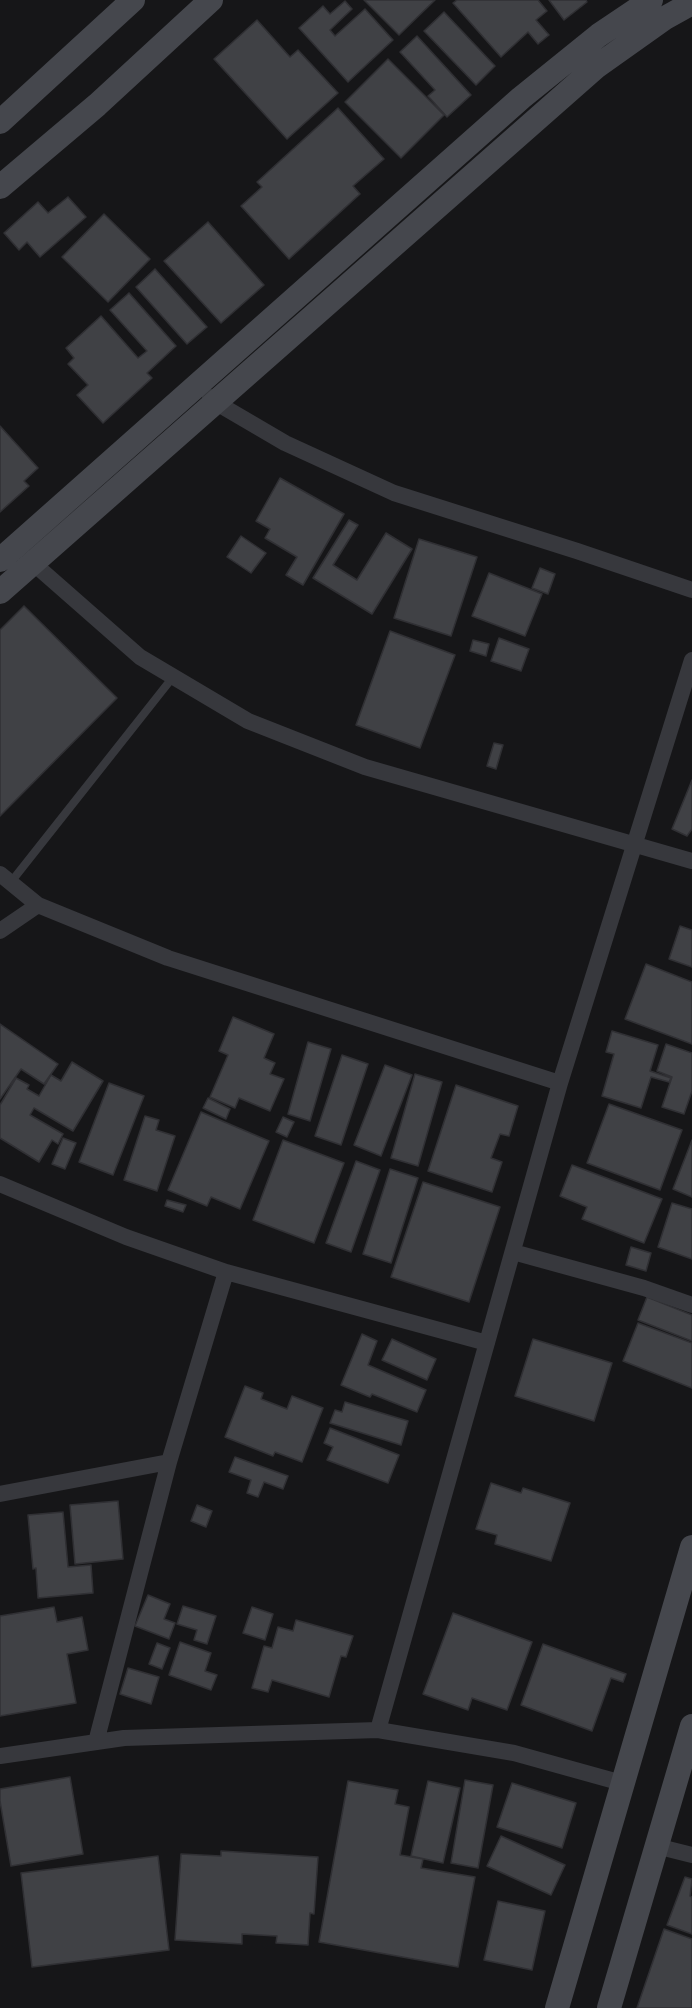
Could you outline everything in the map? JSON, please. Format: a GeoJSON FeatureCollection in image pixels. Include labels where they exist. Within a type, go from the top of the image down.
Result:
{"type":"FeatureCollection","features":[{"type":"Feature","properties":{"kind":"street"},"geometry":{"type":"LineString","coordinates":[[0,122],[133,0]]}},
{"type":"Feature","properties":{"kind":"street"},"geometry":{"type":"LineString","coordinates":[[0,187],[97,105],[211,0]]}},
{"type":"Feature","properties":{"kind":"street"},"geometry":{"type":"LineString","coordinates":[[0,560],[520,98],[599,35],[651,0]]}},
{"type":"Feature","properties":{"kind":"street"},"geometry":{"type":"LineString","coordinates":[[0,592],[596,67],[665,18],[692,3]]}},
{"type":"Feature","properties":{"kind":"street"},"geometry":{"type":"LineString","coordinates":[[198,382],[215,402],[285,443],[394,493],[692,590]]}},
{"type":"Feature","properties":{"kind":"street"},"geometry":{"type":"LineString","coordinates":[[33,563],[140,657],[248,721],[365,767],[692,861]]}},
{"type":"Feature","properties":{"kind":"street"},"geometry":{"type":"LineString","coordinates":[[378,1730],[560,1083],[692,660]]}},
{"type":"Feature","properties":{"kind":"street"},"geometry":{"type":"LineString","coordinates":[[5,878],[38,906],[168,958],[560,1083]]}},
{"type":"Feature","properties":{"kind":"street"},"geometry":{"type":"LineString","coordinates":[[0,931],[38,906]]}},
{"type":"Feature","properties":{"kind":"street"},"geometry":{"type":"LineString","coordinates":[[0,1184],[126,1237],[226,1272],[487,1343]]}},
{"type":"Feature","properties":{"kind":"street"},"geometry":{"type":"LineString","coordinates":[[513,1251],[644,1288],[692,1305]]}},
{"type":"Feature","properties":{"kind":"street"},"geometry":{"type":"LineString","coordinates":[[96,1742],[169,1462],[226,1272]]}},
{"type":"Feature","properties":{"kind":"street"},"geometry":{"type":"LineString","coordinates":[[0,1494],[169,1462]]}},
{"type":"Feature","properties":{"kind":"street"},"geometry":{"type":"LineString","coordinates":[[557,2008],[692,1547]]}},
{"type":"Feature","properties":{"kind":"street"},"geometry":{"type":"LineString","coordinates":[[609,2008],[692,1726]]}},
{"type":"Feature","properties":{"kind":"street"},"geometry":{"type":"LineString","coordinates":[[0,1756],[123,1738],[378,1730],[514,1753],[622,1783]]}},
{"type":"Feature","properties":{"kind":"street"},"geometry":{"type":"LineString","coordinates":[[656,1846],[692,1855]]}},
{"type":"Feature","properties":{"kind":"lane"},"geometry":{"type":"LineString","coordinates":[[5,878],[173,677]]}},
{"type":"Feature","properties":{"kind":"building"},"geometry":{"type":"Polygon","coordinates":[[[364,0],[435,0],[399,35],[364,0]]]}},
{"type":"Feature","properties":{"kind":"building"},"geometry":{"type":"Polygon","coordinates":[[[457,0],[538,0],[547,11],[536,20],[549,35],[538,44],[528,32],[501,57],[453,3],[457,0]]]}},
{"type":"Feature","properties":{"kind":"building"},"geometry":{"type":"Polygon","coordinates":[[[549,0],[586,0],[587,2],[564,20],[549,0]]]}},
{"type":"Feature","properties":{"kind":"building"},"geometry":{"type":"Polygon","coordinates":[[[345,1],[352,9],[330,30],[335,36],[365,9],[393,40],[348,82],[299,28],[323,6],[330,14],[345,1]]]}},
{"type":"Feature","properties":{"kind":"building"},"geometry":{"type":"Polygon","coordinates":[[[444,12],[495,66],[476,85],[424,31],[444,12]]]}},
{"type":"Feature","properties":{"kind":"building"},"geometry":{"type":"Polygon","coordinates":[[[257,20],[290,57],[298,50],[338,93],[287,139],[214,59],[257,20]]]}},
{"type":"Feature","properties":{"kind":"building"},"geometry":{"type":"Polygon","coordinates":[[[417,36],[471,95],[447,117],[428,96],[435,90],[400,52],[417,36]]]}},
{"type":"Feature","properties":{"kind":"building"},"geometry":{"type":"Polygon","coordinates":[[[388,59],[444,115],[401,158],[345,102],[388,59]]]}},
{"type":"Feature","properties":{"kind":"building"},"geometry":{"type":"Polygon","coordinates":[[[338,108],[384,159],[353,186],[360,194],[289,259],[241,206],[262,187],[257,182],[338,108]]]}},
{"type":"Feature","properties":{"kind":"building"},"geometry":{"type":"Polygon","coordinates":[[[68,197],[86,217],[40,257],[27,242],[19,250],[4,233],[38,202],[48,213],[68,197]]]}},
{"type":"Feature","properties":{"kind":"building"},"geometry":{"type":"Polygon","coordinates":[[[104,214],[150,259],[108,302],[62,257],[104,214]]]}},
{"type":"Feature","properties":{"kind":"building"},"geometry":{"type":"Polygon","coordinates":[[[208,222],[264,285],[221,323],[164,261],[208,222]]]}},
{"type":"Feature","properties":{"kind":"building"},"geometry":{"type":"Polygon","coordinates":[[[155,269],[207,327],[187,344],[136,287],[155,269]]]}},
{"type":"Feature","properties":{"kind":"building"},"geometry":{"type":"Polygon","coordinates":[[[129,293],[176,346],[147,373],[152,378],[103,423],[77,395],[88,385],[68,364],[74,358],[66,348],[101,316],[138,358],[147,351],[110,310],[129,293]]]}},
{"type":"Feature","properties":{"kind":"building"},"geometry":{"type":"Polygon","coordinates":[[[0,426],[38,468],[24,481],[29,486],[0,512],[0,426]]]}},
{"type":"Feature","properties":{"kind":"building"},"geometry":{"type":"Polygon","coordinates":[[[280,478],[344,514],[303,585],[286,575],[297,557],[265,538],[270,529],[256,521],[280,478]]]}},
{"type":"Feature","properties":{"kind":"building"},"geometry":{"type":"Polygon","coordinates":[[[349,520],[358,525],[333,565],[357,580],[386,533],[412,549],[372,614],[313,578],[349,520]]]}},
{"type":"Feature","properties":{"kind":"building"},"geometry":{"type":"Polygon","coordinates":[[[241,536],[266,553],[251,573],[227,557],[241,536]]]}},
{"type":"Feature","properties":{"kind":"building"},"geometry":{"type":"Polygon","coordinates":[[[419,539],[477,557],[451,636],[394,618],[419,539]]]}},
{"type":"Feature","properties":{"kind":"building"},"geometry":{"type":"Polygon","coordinates":[[[540,568],[555,574],[548,594],[532,588],[540,568]]]}},
{"type":"Feature","properties":{"kind":"building"},"geometry":{"type":"Polygon","coordinates":[[[489,573],[542,594],[525,636],[472,616],[489,573]]]}},
{"type":"Feature","properties":{"kind":"building"},"geometry":{"type":"Polygon","coordinates":[[[24,606],[117,698],[0,816],[0,630],[24,606]]]}},
{"type":"Feature","properties":{"kind":"building"},"geometry":{"type":"Polygon","coordinates":[[[390,631],[455,655],[420,748],[356,725],[390,631]]]}},
{"type":"Feature","properties":{"kind":"building"},"geometry":{"type":"Polygon","coordinates":[[[499,638],[529,649],[521,671],[491,661],[499,638]]]}},
{"type":"Feature","properties":{"kind":"building"},"geometry":{"type":"Polygon","coordinates":[[[473,640],[489,644],[486,656],[470,651],[473,640]]]}},
{"type":"Feature","properties":{"kind":"building"},"geometry":{"type":"Polygon","coordinates":[[[494,743],[503,745],[496,769],[487,766],[494,743]]]}},
{"type":"Feature","properties":{"kind":"building"},"geometry":{"type":"Polygon","coordinates":[[[692,780],[692,829],[687,836],[672,829],[692,780]]]}},
{"type":"Feature","properties":{"kind":"building"},"geometry":{"type":"Polygon","coordinates":[[[680,926],[692,930],[692,967],[669,959],[680,926]]]}},
{"type":"Feature","properties":{"kind":"building"},"geometry":{"type":"Polygon","coordinates":[[[646,964],[692,982],[692,1044],[625,1019],[646,964]]]}},
{"type":"Feature","properties":{"kind":"building"},"geometry":{"type":"Polygon","coordinates":[[[233,1017],[274,1034],[264,1058],[275,1063],[270,1074],[284,1079],[270,1111],[239,1098],[235,1108],[210,1097],[228,1055],[219,1051],[233,1017]]]}},
{"type":"Feature","properties":{"kind":"building"},"geometry":{"type":"Polygon","coordinates":[[[0,1024],[58,1064],[44,1084],[21,1069],[0,1099],[0,1024]]]}},
{"type":"Feature","properties":{"kind":"building"},"geometry":{"type":"Polygon","coordinates":[[[612,1031],[658,1045],[650,1071],[671,1078],[669,1082],[651,1077],[641,1108],[602,1096],[614,1054],[606,1052],[612,1031]]]}},
{"type":"Feature","properties":{"kind":"building"},"geometry":{"type":"Polygon","coordinates":[[[308,1042],[331,1049],[310,1121],[288,1114],[308,1042]]]}},
{"type":"Feature","properties":{"kind":"building"},"geometry":{"type":"Polygon","coordinates":[[[666,1044],[692,1053],[692,1091],[684,1114],[662,1107],[672,1077],[657,1071],[666,1044]]]}},
{"type":"Feature","properties":{"kind":"building"},"geometry":{"type":"Polygon","coordinates":[[[342,1055],[368,1064],[341,1145],[315,1136],[342,1055]]]}},
{"type":"Feature","properties":{"kind":"building"},"geometry":{"type":"Polygon","coordinates":[[[72,1062],[103,1081],[73,1131],[34,1108],[30,1115],[63,1134],[58,1144],[52,1140],[39,1162],[0,1138],[0,1105],[16,1078],[29,1085],[27,1089],[39,1096],[51,1075],[61,1081],[72,1062]]]}},
{"type":"Feature","properties":{"kind":"building"},"geometry":{"type":"Polygon","coordinates":[[[385,1065],[412,1075],[381,1156],[354,1145],[385,1065]]]}},
{"type":"Feature","properties":{"kind":"building"},"geometry":{"type":"Polygon","coordinates":[[[415,1074],[442,1082],[418,1166],[391,1158],[415,1074]]]}},
{"type":"Feature","properties":{"kind":"building"},"geometry":{"type":"Polygon","coordinates":[[[109,1083],[144,1096],[113,1175],[79,1162],[109,1083]]]}},
{"type":"Feature","properties":{"kind":"building"},"geometry":{"type":"Polygon","coordinates":[[[456,1085],[518,1106],[509,1136],[500,1134],[491,1158],[502,1162],[492,1192],[428,1171],[456,1085]]]}},
{"type":"Feature","properties":{"kind":"building"},"geometry":{"type":"Polygon","coordinates":[[[208,1098],[230,1109],[226,1119],[203,1108],[208,1098]]]}},
{"type":"Feature","properties":{"kind":"building"},"geometry":{"type":"Polygon","coordinates":[[[609,1104],[682,1130],[660,1190],[587,1163],[609,1104]]]}},
{"type":"Feature","properties":{"kind":"building"},"geometry":{"type":"Polygon","coordinates":[[[201,1112],[269,1141],[240,1209],[211,1197],[207,1206],[168,1190],[201,1112]]]}},
{"type":"Feature","properties":{"kind":"building"},"geometry":{"type":"Polygon","coordinates":[[[145,1116],[159,1120],[156,1130],[175,1136],[157,1191],[124,1180],[145,1116]]]}},
{"type":"Feature","properties":{"kind":"building"},"geometry":{"type":"Polygon","coordinates":[[[283,1117],[294,1122],[287,1137],[276,1132],[283,1117]]]}},
{"type":"Feature","properties":{"kind":"building"},"geometry":{"type":"Polygon","coordinates":[[[63,1138],[76,1143],[65,1169],[52,1164],[63,1138]]]}},
{"type":"Feature","properties":{"kind":"building"},"geometry":{"type":"Polygon","coordinates":[[[283,1140],[344,1163],[314,1243],[253,1220],[283,1140]]]}},
{"type":"Feature","properties":{"kind":"building"},"geometry":{"type":"Polygon","coordinates":[[[692,1140],[692,1197],[673,1189],[692,1140]]]}},
{"type":"Feature","properties":{"kind":"building"},"geometry":{"type":"Polygon","coordinates":[[[356,1161],[380,1170],[351,1252],[326,1243],[356,1161]]]}},
{"type":"Feature","properties":{"kind":"building"},"geometry":{"type":"Polygon","coordinates":[[[572,1165],[662,1199],[644,1243],[582,1219],[587,1207],[560,1196],[572,1165]]]}},
{"type":"Feature","properties":{"kind":"building"},"geometry":{"type":"Polygon","coordinates":[[[390,1169],[418,1178],[391,1263],[363,1254],[390,1169]]]}},
{"type":"Feature","properties":{"kind":"building"},"geometry":{"type":"Polygon","coordinates":[[[423,1182],[500,1207],[469,1302],[391,1277],[423,1182]]]}},
{"type":"Feature","properties":{"kind":"building"},"geometry":{"type":"Polygon","coordinates":[[[167,1200],[186,1205],[183,1212],[165,1206],[167,1200]]]}},
{"type":"Feature","properties":{"kind":"building"},"geometry":{"type":"Polygon","coordinates":[[[672,1203],[692,1209],[692,1259],[658,1247],[672,1203]]]}},
{"type":"Feature","properties":{"kind":"building"},"geometry":{"type":"Polygon","coordinates":[[[631,1247],[651,1253],[646,1271],[626,1265],[631,1247]]]}},
{"type":"Feature","properties":{"kind":"building"},"geometry":{"type":"Polygon","coordinates":[[[647,1297],[692,1315],[692,1341],[638,1320],[647,1297]]]}},
{"type":"Feature","properties":{"kind":"building"},"geometry":{"type":"Polygon","coordinates":[[[638,1323],[692,1343],[692,1388],[623,1361],[638,1323]]]}},
{"type":"Feature","properties":{"kind":"building"},"geometry":{"type":"Polygon","coordinates":[[[362,1334],[377,1341],[368,1365],[426,1390],[417,1412],[372,1394],[370,1397],[341,1385],[362,1334]]]}},
{"type":"Feature","properties":{"kind":"building"},"geometry":{"type":"Polygon","coordinates":[[[392,1339],[436,1359],[427,1380],[382,1360],[392,1339]]]}},
{"type":"Feature","properties":{"kind":"building"},"geometry":{"type":"Polygon","coordinates":[[[533,1339],[612,1363],[594,1421],[515,1396],[533,1339]]]}},
{"type":"Feature","properties":{"kind":"building"},"geometry":{"type":"Polygon","coordinates":[[[245,1386],[263,1393],[261,1399],[287,1409],[292,1396],[323,1408],[302,1462],[275,1452],[273,1456],[225,1437],[245,1386]]]}},
{"type":"Feature","properties":{"kind":"building"},"geometry":{"type":"Polygon","coordinates":[[[345,1402],[408,1421],[401,1445],[330,1423],[335,1410],[342,1412],[345,1402]]]}},
{"type":"Feature","properties":{"kind":"building"},"geometry":{"type":"Polygon","coordinates":[[[330,1428],[399,1455],[388,1483],[327,1460],[333,1447],[324,1443],[330,1428]]]}},
{"type":"Feature","properties":{"kind":"building"},"geometry":{"type":"Polygon","coordinates":[[[235,1457],[288,1476],[283,1489],[264,1482],[258,1497],[247,1493],[251,1480],[229,1472],[235,1457]]]}},
{"type":"Feature","properties":{"kind":"building"},"geometry":{"type":"Polygon","coordinates":[[[491,1483],[521,1493],[523,1488],[570,1503],[551,1561],[495,1544],[497,1535],[476,1529],[491,1483]]]}},
{"type":"Feature","properties":{"kind":"building"},"geometry":{"type":"Polygon","coordinates":[[[118,1501],[123,1559],[75,1564],[70,1505],[118,1501]]]}},
{"type":"Feature","properties":{"kind":"building"},"geometry":{"type":"Polygon","coordinates":[[[197,1505],[212,1511],[206,1527],[191,1521],[197,1505]]]}},
{"type":"Feature","properties":{"kind":"building"},"geometry":{"type":"Polygon","coordinates":[[[63,1512],[68,1567],[91,1565],[93,1593],[38,1598],[28,1515],[63,1512]]]}},
{"type":"Feature","properties":{"kind":"building"},"geometry":{"type":"Polygon","coordinates":[[[148,1595],[170,1604],[164,1619],[175,1623],[169,1639],[135,1626],[148,1595]]]}},
{"type":"Feature","properties":{"kind":"building"},"geometry":{"type":"Polygon","coordinates":[[[183,1606],[216,1616],[207,1644],[194,1640],[197,1630],[177,1624],[183,1606]]]}},
{"type":"Feature","properties":{"kind":"building"},"geometry":{"type":"Polygon","coordinates":[[[54,1607],[57,1622],[82,1617],[88,1650],[67,1654],[76,1703],[0,1716],[0,1616],[54,1607]]]}},
{"type":"Feature","properties":{"kind":"building"},"geometry":{"type":"Polygon","coordinates":[[[252,1607],[273,1614],[265,1640],[243,1633],[252,1607]]]}},
{"type":"Feature","properties":{"kind":"building"},"geometry":{"type":"Polygon","coordinates":[[[453,1613],[532,1642],[507,1710],[472,1698],[468,1710],[423,1694],[453,1613]]]}},
{"type":"Feature","properties":{"kind":"building"},"geometry":{"type":"Polygon","coordinates":[[[296,1620],[353,1636],[346,1657],[341,1656],[329,1697],[272,1680],[268,1692],[252,1688],[264,1646],[272,1648],[278,1627],[293,1631],[296,1620]]]}},
{"type":"Feature","properties":{"kind":"building"},"geometry":{"type":"Polygon","coordinates":[[[180,1642],[211,1653],[205,1671],[217,1675],[211,1690],[169,1675],[180,1642]]]}},
{"type":"Feature","properties":{"kind":"building"},"geometry":{"type":"Polygon","coordinates":[[[157,1643],[170,1648],[162,1669],[149,1664],[157,1643]]]}},
{"type":"Feature","properties":{"kind":"building"},"geometry":{"type":"Polygon","coordinates":[[[543,1644],[626,1674],[623,1682],[611,1678],[592,1731],[521,1705],[543,1644]]]}},
{"type":"Feature","properties":{"kind":"building"},"geometry":{"type":"Polygon","coordinates":[[[128,1668],[159,1677],[151,1704],[120,1694],[128,1668]]]}},
{"type":"Feature","properties":{"kind":"building"},"geometry":{"type":"Polygon","coordinates":[[[70,1777],[83,1854],[11,1866],[0,1789],[70,1777]]]}},
{"type":"Feature","properties":{"kind":"building"},"geometry":{"type":"Polygon","coordinates":[[[465,1780],[493,1785],[478,1868],[451,1863],[465,1780]]]}},
{"type":"Feature","properties":{"kind":"building"},"geometry":{"type":"Polygon","coordinates":[[[348,1781],[398,1790],[395,1804],[409,1807],[400,1855],[423,1859],[421,1868],[475,1877],[458,1967],[319,1942],[348,1781]]]}},
{"type":"Feature","properties":{"kind":"building"},"geometry":{"type":"Polygon","coordinates":[[[428,1781],[460,1788],[443,1863],[411,1856],[428,1781]]]}},
{"type":"Feature","properties":{"kind":"building"},"geometry":{"type":"Polygon","coordinates":[[[512,1783],[576,1803],[562,1848],[497,1827],[512,1783]]]}},
{"type":"Feature","properties":{"kind":"building"},"geometry":{"type":"Polygon","coordinates":[[[501,1836],[565,1865],[551,1895],[487,1866],[501,1836]]]}},
{"type":"Feature","properties":{"kind":"building"},"geometry":{"type":"Polygon","coordinates":[[[221,1851],[318,1857],[314,1914],[310,1913],[308,1945],[276,1943],[277,1936],[242,1934],[242,1944],[175,1940],[181,1854],[221,1856],[221,1851]]]}},
{"type":"Feature","properties":{"kind":"building"},"geometry":{"type":"Polygon","coordinates":[[[158,1856],[169,1950],[32,1967],[21,1873],[158,1856]]]}},
{"type":"Feature","properties":{"kind":"building"},"geometry":{"type":"Polygon","coordinates":[[[685,1877],[692,1879],[690,1896],[692,1897],[692,1934],[667,1925],[685,1877]]]}},
{"type":"Feature","properties":{"kind":"building"},"geometry":{"type":"Polygon","coordinates":[[[498,1901],[545,1911],[532,1970],[484,1960],[498,1901]]]}},
{"type":"Feature","properties":{"kind":"building"},"geometry":{"type":"Polygon","coordinates":[[[664,1929],[692,1939],[692,2008],[637,2008],[664,1929]]]}}]}
